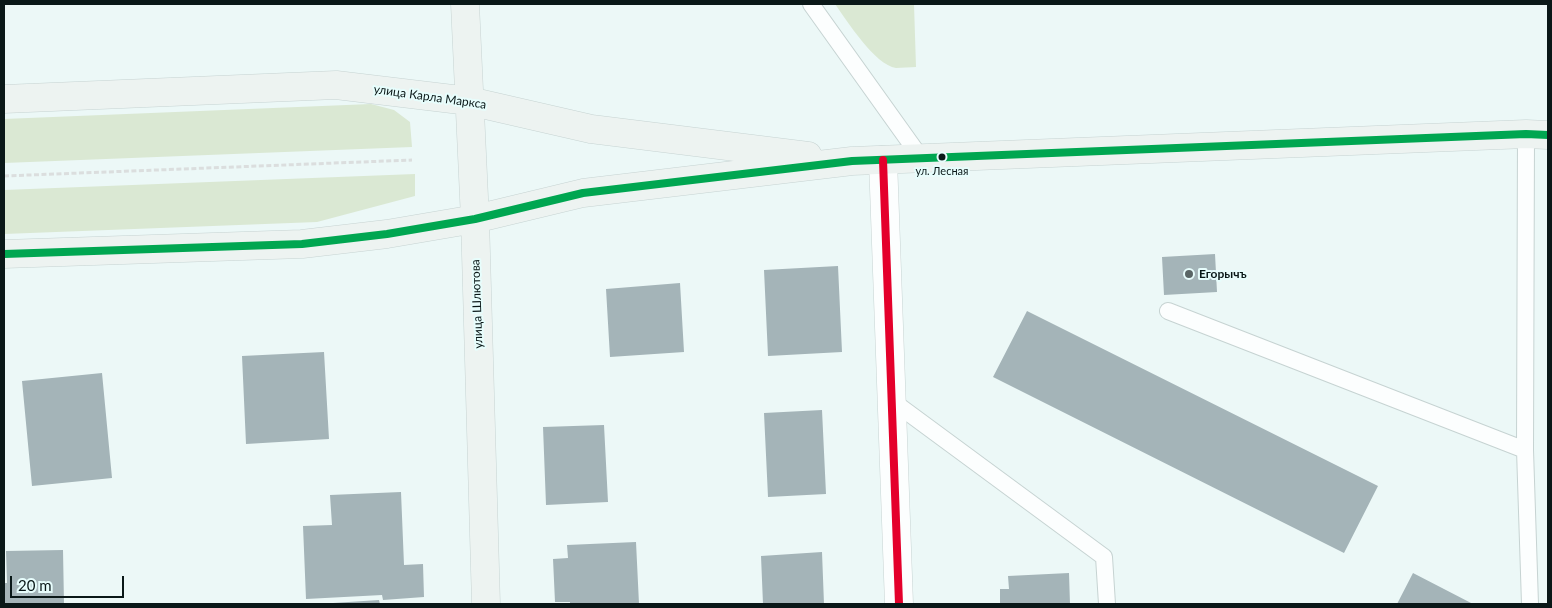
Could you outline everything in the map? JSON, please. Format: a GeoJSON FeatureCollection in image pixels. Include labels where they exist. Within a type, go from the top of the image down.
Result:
{"type":"FeatureCollection","features":[{"type":"Feature","properties":{"kind":"main road","name":"улица Шлютова"},"geometry":{"type":"LineString","coordinates":[[465,4],[475,219],[486,604]]}},
{"type":"Feature","properties":{"kind":"main road","name":"улица Карла Маркса"},"geometry":{"type":"LineString","coordinates":[[4,98],[336,85],[469,101],[592,129],[852,161]]}},
{"type":"Feature","properties":{"kind":"main road","name":"улица Карла Маркса"},"geometry":{"type":"LineString","coordinates":[[4,254],[302,244],[387,234],[475,219],[583,193],[852,161],[1537,135]]}},
{"type":"Feature","properties":{"kind":"street"},"geometry":{"type":"LineString","coordinates":[[883,160],[899,604]]}},
{"type":"Feature","properties":{"kind":"lane"},"geometry":{"type":"LineString","coordinates":[[811,4],[921,158]]}},
{"type":"Feature","properties":{"kind":"lane"},"geometry":{"type":"LineString","coordinates":[[1530,604],[1525,450],[1537,135]]}},
{"type":"Feature","properties":{"kind":"lane"},"geometry":{"type":"LineString","coordinates":[[1168,311],[1525,450]]}},
{"type":"Feature","properties":{"kind":"lane"},"geometry":{"type":"LineString","coordinates":[[891,400],[1104,557],[1107,604]]}},
{"type":"Feature","properties":{"kind":"path"},"geometry":{"type":"LineString","coordinates":[[4,176],[412,160]]}},
{"type":"Feature","properties":{"kind":"green space"},"geometry":{"type":"Polygon","coordinates":[[[835,4],[914,4],[916,67],[896,68],[879,59],[854,31],[835,4]]]}},
{"type":"Feature","properties":{"kind":"green space"},"geometry":{"type":"Polygon","coordinates":[[[371,104],[394,110],[410,122],[412,147],[4,163],[4,119],[371,104]]]}},
{"type":"Feature","properties":{"kind":"green space"},"geometry":{"type":"Polygon","coordinates":[[[415,174],[415,196],[317,222],[4,234],[4,190],[415,174]]]}},
{"type":"Feature","properties":{"kind":"building","name":"Егорычъ"},"geometry":{"type":"Polygon","coordinates":[[[1215,254],[1217,292],[1164,295],[1162,257],[1215,254]]]}},
{"type":"Feature","properties":{"kind":"building"},"geometry":{"type":"Polygon","coordinates":[[[838,266],[842,352],[768,356],[764,270],[838,266]]]}},
{"type":"Feature","properties":{"kind":"building"},"geometry":{"type":"Polygon","coordinates":[[[680,283],[684,352],[610,357],[606,289],[680,283]]]}},
{"type":"Feature","properties":{"kind":"building"},"geometry":{"type":"Polygon","coordinates":[[[1027,311],[1378,486],[1344,553],[993,377],[1027,311]]]}},
{"type":"Feature","properties":{"kind":"building"},"geometry":{"type":"Polygon","coordinates":[[[324,352],[329,439],[246,444],[242,356],[324,352]]]}},
{"type":"Feature","properties":{"kind":"building"},"geometry":{"type":"Polygon","coordinates":[[[102,373],[112,478],[32,486],[22,381],[102,373]]]}},
{"type":"Feature","properties":{"kind":"building"},"geometry":{"type":"Polygon","coordinates":[[[822,410],[826,494],[768,497],[764,413],[822,410]]]}},
{"type":"Feature","properties":{"kind":"building"},"geometry":{"type":"Polygon","coordinates":[[[604,425],[608,502],[546,505],[543,427],[604,425]]]}},
{"type":"Feature","properties":{"kind":"building"},"geometry":{"type":"Polygon","coordinates":[[[401,492],[404,565],[423,564],[424,597],[383,600],[382,595],[306,599],[303,526],[332,525],[330,495],[401,492]]]}},
{"type":"Feature","properties":{"kind":"building"},"geometry":{"type":"Polygon","coordinates":[[[636,542],[639,604],[570,604],[570,602],[555,602],[553,559],[568,558],[567,545],[636,542]]]}},
{"type":"Feature","properties":{"kind":"building"},"geometry":{"type":"Polygon","coordinates":[[[63,550],[64,604],[4,604],[4,583],[7,583],[6,551],[63,550]]]}},
{"type":"Feature","properties":{"kind":"building"},"geometry":{"type":"Polygon","coordinates":[[[822,552],[824,604],[763,604],[761,556],[822,552]]]}},
{"type":"Feature","properties":{"kind":"building"},"geometry":{"type":"Polygon","coordinates":[[[1069,573],[1070,604],[1000,604],[1000,589],[1009,589],[1008,576],[1069,573]]]}},
{"type":"Feature","properties":{"kind":"building"},"geometry":{"type":"Polygon","coordinates":[[[1413,573],[1473,604],[1397,604],[1413,573]]]}},
{"type":"Feature","properties":{"kind":"building"},"geometry":{"type":"Polygon","coordinates":[[[379,600],[380,604],[333,604],[333,603],[379,600]]]}},
{"type":"Feature","properties":{"kind":"transit line"},"geometry":{"type":"LineString","coordinates":[[4,254],[302,244],[387,234],[475,219],[583,193],[852,161],[1526,134],[1548,135]]}},
{"type":"Feature","properties":{"kind":"transit line"},"geometry":{"type":"LineString","coordinates":[[883,160],[899,604]]}},
{"type":"Feature","properties":{"kind":"place","name":"ул. Лесная"},"geometry":{"type":"Point","coordinates":[942,157]}},
{"type":"Feature","properties":{"kind":"place","name":"Егорычъ"},"geometry":{"type":"Point","coordinates":[1189,274]}}]}
